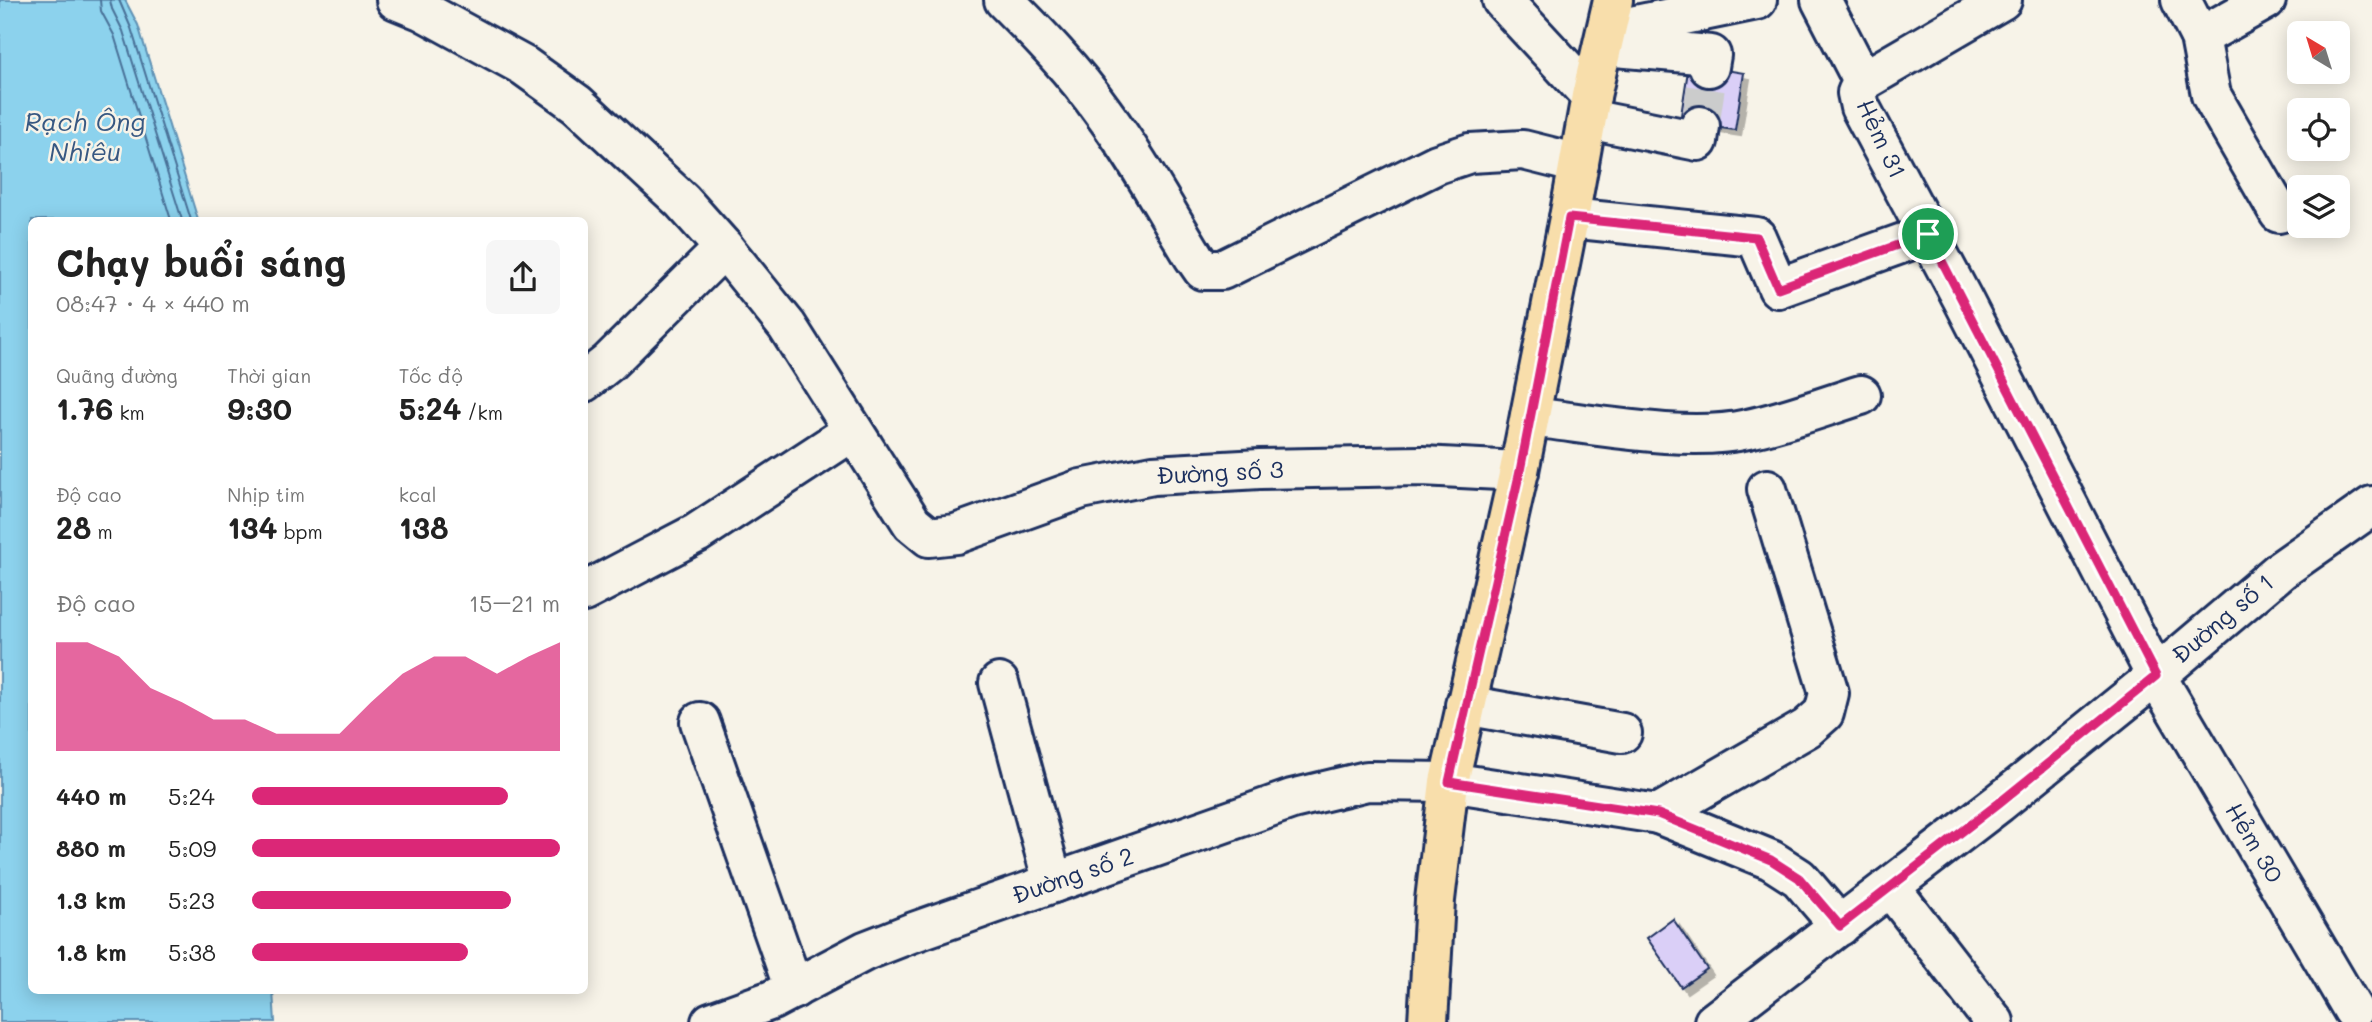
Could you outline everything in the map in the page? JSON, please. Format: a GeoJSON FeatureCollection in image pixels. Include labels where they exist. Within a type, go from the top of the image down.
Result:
{"type":"FeatureCollection","features":[{"type":"Feature","properties":{"kind":"main road"},"geometry":{"type":"LineString","coordinates":[[1428,1022],[1435,900],[1449,782],[1520,471],[1589,107],[1608,25]]}},
{"type":"Feature","properties":{"kind":"street"},"geometry":{"type":"LineString","coordinates":[[396,0],[423,11],[524,66],[577,104],[682,201],[724,248],[786,326],[853,431],[698,533],[588,590]]}},
{"type":"Feature","properties":{"kind":"street"},"geometry":{"type":"LineString","coordinates":[[1004,0],[1074,74],[1102,110],[1126,144],[1203,270],[1222,270],[1437,164],[1469,153],[1523,150],[1578,164]]}},
{"type":"Feature","properties":{"kind":"street"},"geometry":{"type":"LineString","coordinates":[[1502,0],[1589,107],[1698,141],[1700,126]]}},
{"type":"Feature","properties":{"kind":"street"},"geometry":{"type":"LineString","coordinates":[[1608,25],[1757,0]]}},
{"type":"Feature","properties":{"kind":"street"},"geometry":{"type":"LineString","coordinates":[[1821,0],[1863,81]]}},
{"type":"Feature","properties":{"kind":"street","name":"Hẻm 31"},"geometry":{"type":"LineString","coordinates":[[2001,0],[1863,81],[1857,93],[1860,107],[2156,676]]}},
{"type":"Feature","properties":{"kind":"street"},"geometry":{"type":"LineString","coordinates":[[2180,0],[2200,37],[2211,95],[2279,213]]}},
{"type":"Feature","properties":{"kind":"street"},"geometry":{"type":"LineString","coordinates":[[2200,37],[2266,0]]}},
{"type":"Feature","properties":{"kind":"street"},"geometry":{"type":"LineString","coordinates":[[1608,25],[1711,55],[1709,67]]}},
{"type":"Feature","properties":{"kind":"street"},"geometry":{"type":"LineString","coordinates":[[1569,218],[1756,237],[1778,288],[1928,234]]}},
{"type":"Feature","properties":{"kind":"street"},"geometry":{"type":"LineString","coordinates":[[588,379],[608,363],[724,248]]}},
{"type":"Feature","properties":{"kind":"street"},"geometry":{"type":"LineString","coordinates":[[1530,417],[1665,432],[1708,433],[1746,430],[1861,396]]}},
{"type":"Feature","properties":{"kind":"street","name":"Đường số 3"},"geometry":{"type":"LineString","coordinates":[[853,431],[912,523],[929,537],[956,534],[1081,489],[1153,475],[1261,469],[1422,466],[1520,471]]}},
{"type":"Feature","properties":{"kind":"street"},"geometry":{"type":"LineString","coordinates":[[1658,814],[1807,728],[1824,713],[1829,693],[1767,489]]}},
{"type":"Feature","properties":{"kind":"street","name":"Đường số 1"},"geometry":{"type":"LineString","coordinates":[[1714,1022],[1999,803],[2281,570],[2372,506]]}},
{"type":"Feature","properties":{"kind":"street","name":"Hẻm 30"},"geometry":{"type":"LineString","coordinates":[[2156,676],[2353,1010]]}},
{"type":"Feature","properties":{"kind":"street"},"geometry":{"type":"LineString","coordinates":[[999,683],[1053,883]]}},
{"type":"Feature","properties":{"kind":"street"},"geometry":{"type":"LineString","coordinates":[[1465,705],[1622,733]]}},
{"type":"Feature","properties":{"kind":"street"},"geometry":{"type":"LineString","coordinates":[[700,722],[782,1004]]}},
{"type":"Feature","properties":{"kind":"street","name":"Đường số 2"},"geometry":{"type":"LineString","coordinates":[[711,1022],[782,1004],[865,951],[911,933],[1292,799],[1367,781],[1449,782],[1658,814],[1771,860],[1799,878],[1840,926]]}},
{"type":"Feature","properties":{"kind":"street"},"geometry":{"type":"LineString","coordinates":[[1890,887],[1994,1022]]}},
{"type":"Feature","properties":{"kind":"water","name":"Rạch Ông Nhiêu"},"geometry":{"type":"Polygon","coordinates":[[[0,0],[125,0],[138,25],[197,217],[28,217],[28,994],[273,994],[275,1022],[0,1022],[0,0]]]}},
{"type":"Feature","properties":{"kind":"building"},"geometry":{"type":"Polygon","coordinates":[[[1689,64],[1744,73],[1735,130],[1680,122],[1689,64]]]}},
{"type":"Feature","properties":{"kind":"building"},"geometry":{"type":"Polygon","coordinates":[[[1673,919],[1707,969],[1681,987],[1647,938],[1673,919]]]}},
{"type":"Feature","properties":{"kind":"tunnel"},"geometry":{"type":"LineString","coordinates":[[1700,126],[1709,67]]}},
{"type":"Feature","properties":{"kind":"route"},"geometry":{"type":"LineString","coordinates":[[1569,218],[1756,237],[1778,288],[1928,234],[2156,676],[1999,803],[1840,926],[1799,878],[1771,860],[1658,814],[1449,782],[1520,471],[1569,218]]}}]}
